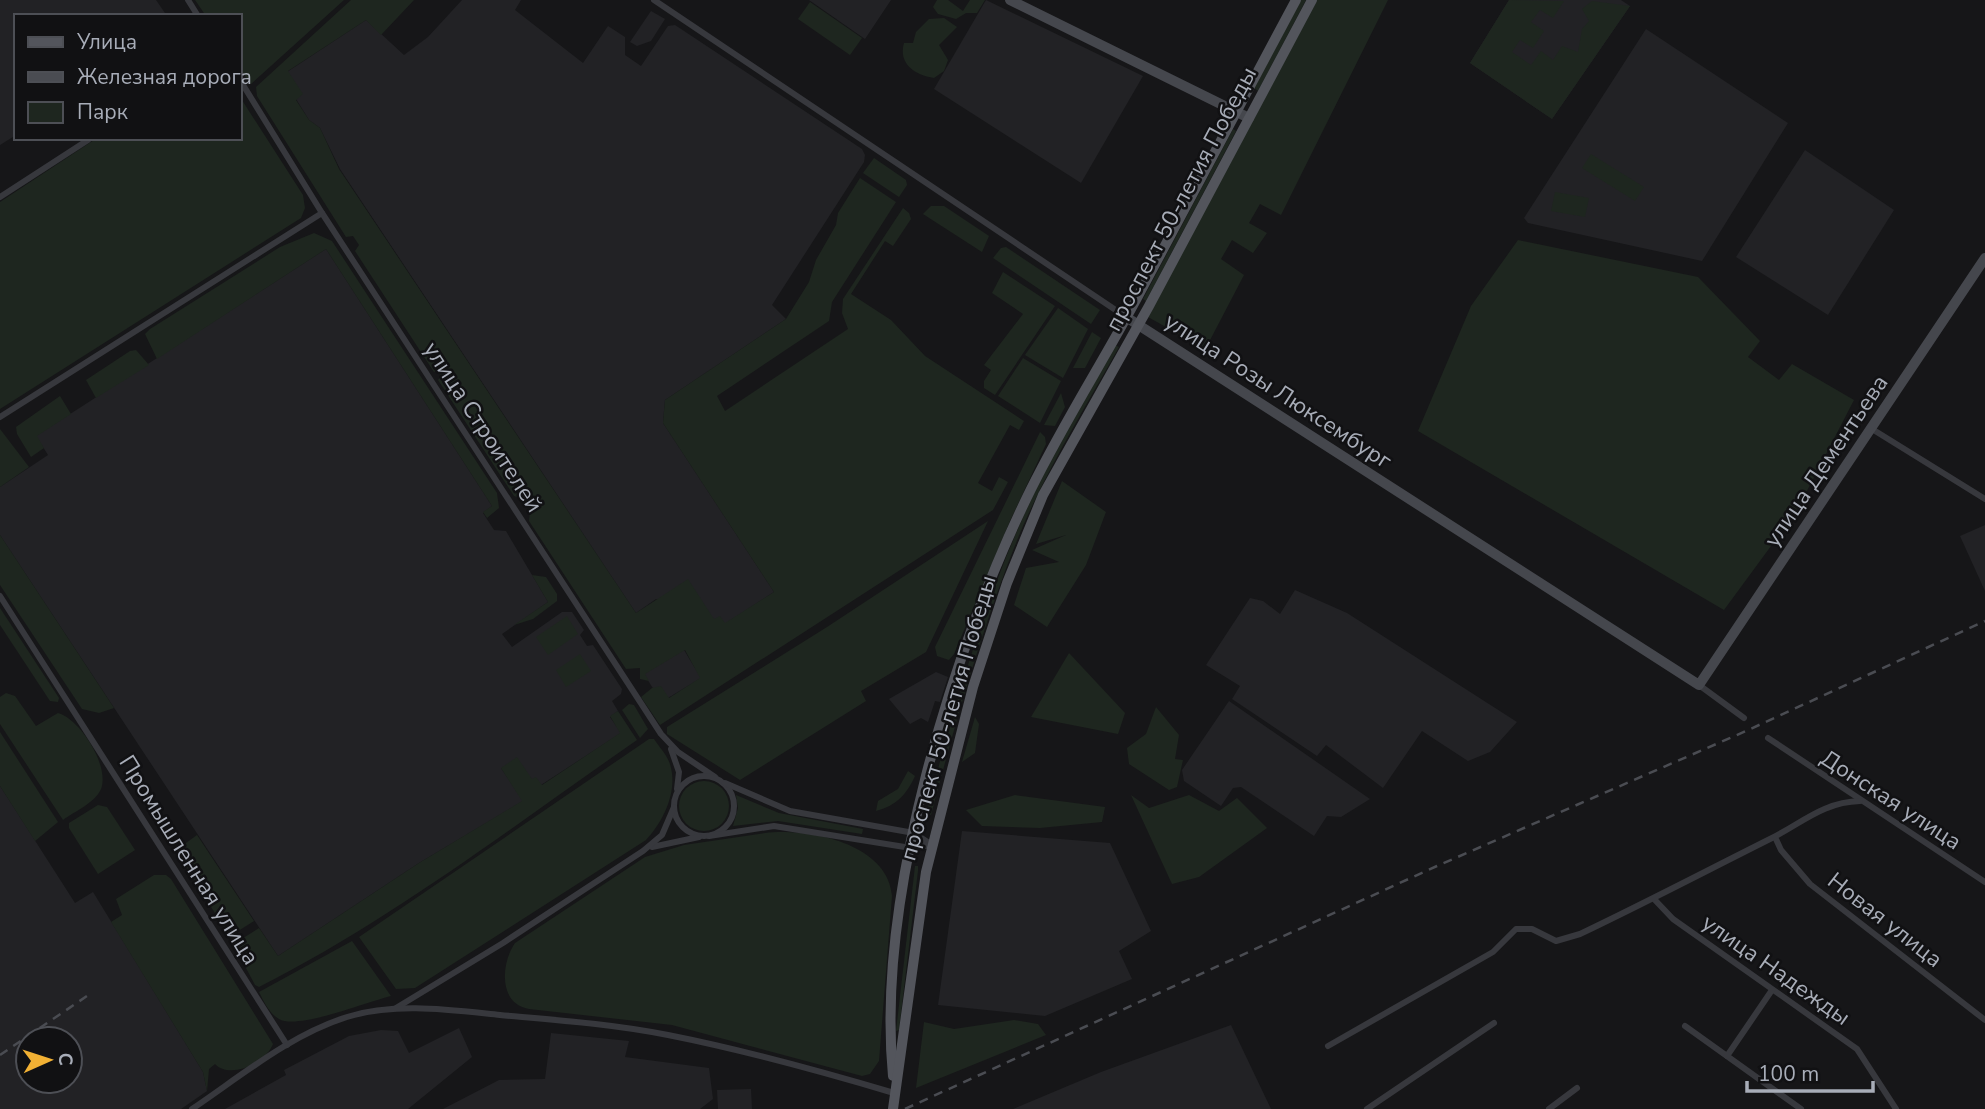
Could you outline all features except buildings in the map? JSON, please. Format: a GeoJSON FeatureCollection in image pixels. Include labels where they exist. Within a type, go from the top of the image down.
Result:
{"type":"FeatureCollection","features":[{"type":"Feature","properties":{"kind":"main road","name":"проспект 50-летия Победы"},"geometry":{"type":"LineString","coordinates":[[894,1093],[890,1011],[902,893],[914,833],[960,661],[1011,533],[1052,448],[1126,317],[1296,0]]}},
{"type":"Feature","properties":{"kind":"main road","name":"проспект 50-летия Победы"},"geometry":{"type":"LineString","coordinates":[[894,1093],[932,845],[973,687],[1028,528],[1079,428],[1139,325],[1312,0]]}},
{"type":"Feature","properties":{"kind":"main road"},"geometry":{"type":"LineString","coordinates":[[893,1109],[894,1093]]}},
{"type":"Feature","properties":{"kind":"street","name":"улица Розы Люксембург"},"geometry":{"type":"LineString","coordinates":[[654,0],[1126,317],[1699,685],[1744,718]]}},
{"type":"Feature","properties":{"kind":"street"},"geometry":{"type":"LineString","coordinates":[[1010,0],[1249,118]]}},
{"type":"Feature","properties":{"kind":"street","name":"улица Строителей"},"geometry":{"type":"LineString","coordinates":[[242,83],[322,213],[669,744],[715,777]]}},
{"type":"Feature","properties":{"kind":"street"},"geometry":{"type":"LineString","coordinates":[[0,197],[88,140]]}},
{"type":"Feature","properties":{"kind":"street"},"geometry":{"type":"LineString","coordinates":[[0,417],[322,213]]}},
{"type":"Feature","properties":{"kind":"street","name":"улица Дементьева"},"geometry":{"type":"LineString","coordinates":[[1699,685],[1985,258]]}},
{"type":"Feature","properties":{"kind":"street"},"geometry":{"type":"LineString","coordinates":[[1872,429],[1985,499]]}},
{"type":"Feature","properties":{"kind":"street","name":"Промышленная улица"},"geometry":{"type":"LineString","coordinates":[[0,596],[287,1045]]}},
{"type":"Feature","properties":{"kind":"street","name":"Донская улица"},"geometry":{"type":"LineString","coordinates":[[1768,738],[1985,882]]}},
{"type":"Feature","properties":{"kind":"street"},"geometry":{"type":"LineString","coordinates":[[394,1009],[503,943],[643,851],[662,835],[674,807],[676,794],[678,764],[669,744]]}},
{"type":"Feature","properties":{"kind":"street"},"geometry":{"type":"LineString","coordinates":[[676,794],[691,778],[715,777],[790,811],[914,833],[932,845]]}},
{"type":"Feature","properties":{"kind":"street"},"geometry":{"type":"LineString","coordinates":[[674,807],[684,828],[706,836],[727,827],[733,817],[732,793],[725,783]]}},
{"type":"Feature","properties":{"kind":"street"},"geometry":{"type":"LineString","coordinates":[[1328,1046],[1493,952],[1516,929],[1532,929],[1556,941],[1580,934],[1775,837],[1829,805],[1860,801]]}},
{"type":"Feature","properties":{"kind":"street"},"geometry":{"type":"LineString","coordinates":[[643,851],[706,836],[764,827],[786,827],[911,848],[932,845]]}},
{"type":"Feature","properties":{"kind":"street","name":"Новая улица"},"geometry":{"type":"LineString","coordinates":[[1775,837],[1781,850],[1810,884],[1985,1020]]}},
{"type":"Feature","properties":{"kind":"street","name":"улица Надежды"},"geometry":{"type":"LineString","coordinates":[[1654,899],[1673,919],[1857,1049],[1896,1109]]}},
{"type":"Feature","properties":{"kind":"street"},"geometry":{"type":"LineString","coordinates":[[1727,1056],[1772,990]]}},
{"type":"Feature","properties":{"kind":"street"},"geometry":{"type":"LineString","coordinates":[[192,1109],[287,1045],[349,1017],[394,1009],[468,1012],[650,1032],[894,1093]]}},
{"type":"Feature","properties":{"kind":"street"},"geometry":{"type":"LineString","coordinates":[[1367,1109],[1494,1023]]}},
{"type":"Feature","properties":{"kind":"street"},"geometry":{"type":"LineString","coordinates":[[1685,1026],[1801,1109]]}},
{"type":"Feature","properties":{"kind":"street"},"geometry":{"type":"LineString","coordinates":[[1549,1109],[1577,1088]]}},
{"type":"Feature","properties":{"kind":"shaded area"},"geometry":{"type":"Polygon","coordinates":[[[0,0],[156,0],[166,14],[14,14],[14,136],[0,145],[0,0]]]}},
{"type":"Feature","properties":{"kind":"shaded area"},"geometry":{"type":"Polygon","coordinates":[[[462,0],[521,0],[515,10],[583,63],[608,26],[625,37],[625,55],[641,66],[668,26],[675,25],[862,149],[865,155],[864,162],[772,305],[786,319],[665,400],[663,423],[774,592],[725,624],[656,599],[636,613],[340,169],[320,128],[309,120],[296,99],[287,72],[366,20],[404,55],[428,37],[462,0]]]}},
{"type":"Feature","properties":{"kind":"shaded area"},"geometry":{"type":"Polygon","coordinates":[[[809,0],[891,0],[865,39],[809,0]]]}},
{"type":"Feature","properties":{"kind":"shaded area"},"geometry":{"type":"Polygon","coordinates":[[[986,0],[1143,76],[1081,183],[934,89],[986,0]]]}},
{"type":"Feature","properties":{"kind":"shaded area"},"geometry":{"type":"Polygon","coordinates":[[[1509,0],[1621,0],[1630,6],[1552,119],[1470,63],[1509,0]]]}},
{"type":"Feature","properties":{"kind":"shaded area"},"geometry":{"type":"Polygon","coordinates":[[[651,11],[665,19],[651,41],[637,46],[630,42],[651,11]]]}},
{"type":"Feature","properties":{"kind":"shaded area"},"geometry":{"type":"Polygon","coordinates":[[[1646,29],[1788,123],[1702,261],[1528,223],[1524,218],[1646,29]]]}},
{"type":"Feature","properties":{"kind":"shaded area"},"geometry":{"type":"Polygon","coordinates":[[[1805,150],[1894,210],[1828,315],[1736,257],[1805,150]]]}},
{"type":"Feature","properties":{"kind":"shaded area"},"geometry":{"type":"Polygon","coordinates":[[[326,249],[492,506],[483,513],[494,530],[506,531],[548,602],[502,634],[512,647],[562,612],[572,612],[584,630],[580,635],[587,646],[593,645],[622,689],[621,694],[612,701],[618,711],[610,717],[621,733],[541,785],[501,768],[523,801],[419,863],[278,956],[0,535],[0,487],[48,455],[36,436],[326,249]]]}},
{"type":"Feature","properties":{"kind":"shaded area"},"geometry":{"type":"Polygon","coordinates":[[[1985,525],[1985,591],[1960,536],[1985,525]]]}},
{"type":"Feature","properties":{"kind":"shaded area"},"geometry":{"type":"Polygon","coordinates":[[[1295,590],[1347,613],[1517,722],[1490,752],[1468,761],[1422,731],[1383,788],[1326,745],[1317,756],[1232,699],[1240,686],[1206,665],[1250,598],[1263,601],[1280,614],[1295,590]]]}},
{"type":"Feature","properties":{"kind":"shaded area"},"geometry":{"type":"Polygon","coordinates":[[[684,650],[701,678],[668,698],[654,690],[644,674],[684,650]]]}},
{"type":"Feature","properties":{"kind":"shaded area"},"geometry":{"type":"Polygon","coordinates":[[[936,672],[948,677],[940,702],[935,701],[928,722],[921,718],[910,724],[889,699],[936,672]]]}},
{"type":"Feature","properties":{"kind":"shaded area"},"geometry":{"type":"Polygon","coordinates":[[[1229,701],[1370,799],[1341,817],[1327,816],[1314,836],[1241,787],[1233,788],[1221,806],[1184,781],[1182,770],[1229,701]]]}},
{"type":"Feature","properties":{"kind":"shaded area"},"geometry":{"type":"Polygon","coordinates":[[[0,786],[75,903],[93,892],[203,1072],[207,1091],[181,1109],[0,1109],[0,786]]]}},
{"type":"Feature","properties":{"kind":"shaded area"},"geometry":{"type":"Polygon","coordinates":[[[962,831],[1110,843],[1151,931],[1119,951],[1132,979],[1045,1016],[938,1005],[962,831]]]}},
{"type":"Feature","properties":{"kind":"shaded area"},"geometry":{"type":"Polygon","coordinates":[[[1231,1025],[1271,1109],[1013,1109],[1101,1072],[1231,1025]]]}},
{"type":"Feature","properties":{"kind":"shaded area"},"geometry":{"type":"Polygon","coordinates":[[[459,1028],[472,1057],[408,1109],[225,1109],[286,1075],[284,1070],[349,1036],[381,1030],[398,1031],[409,1053],[459,1028]]]}},
{"type":"Feature","properties":{"kind":"shaded area"},"geometry":{"type":"Polygon","coordinates":[[[551,1033],[629,1041],[625,1057],[709,1068],[713,1099],[700,1109],[443,1109],[499,1080],[545,1079],[551,1033]]]}},
{"type":"Feature","properties":{"kind":"shaded area"},"geometry":{"type":"Polygon","coordinates":[[[751,1089],[752,1109],[718,1109],[717,1090],[751,1089]]]}},
{"type":"Feature","properties":{"kind":"green space"},"geometry":{"type":"Polygon","coordinates":[[[195,0],[344,0],[251,84],[242,72],[242,14],[205,14],[195,0]]]}},
{"type":"Feature","properties":{"kind":"green space"},"geometry":{"type":"Polygon","coordinates":[[[351,0],[414,0],[381,35],[366,20],[288,71],[303,94],[296,100],[309,120],[320,128],[339,169],[636,613],[688,579],[714,619],[720,616],[725,623],[774,592],[663,423],[665,400],[786,319],[809,282],[816,260],[836,225],[838,213],[860,178],[896,202],[832,302],[829,321],[717,396],[725,411],[848,329],[842,313],[843,299],[903,208],[911,219],[893,246],[885,241],[851,294],[891,320],[925,356],[1024,421],[1019,430],[1010,425],[978,483],[992,491],[999,477],[1008,482],[993,510],[660,725],[641,697],[652,688],[661,686],[669,698],[700,678],[685,650],[645,674],[649,681],[640,679],[640,668],[626,669],[529,521],[530,511],[523,499],[514,496],[438,380],[441,376],[438,371],[434,372],[355,251],[359,245],[353,236],[346,237],[257,96],[256,87],[351,0]]]}},
{"type":"Feature","properties":{"kind":"green space"},"geometry":{"type":"Polygon","coordinates":[[[937,0],[948,0],[963,11],[970,0],[985,0],[977,13],[966,13],[956,19],[938,14],[933,7],[937,0]]]}},
{"type":"Feature","properties":{"kind":"green space"},"geometry":{"type":"Polygon","coordinates":[[[1301,0],[1306,0],[1258,91],[1254,88],[1301,0]]]}},
{"type":"Feature","properties":{"kind":"green space"},"geometry":{"type":"Polygon","coordinates":[[[1317,0],[1388,0],[1281,215],[1260,204],[1249,223],[1267,233],[1253,253],[1232,240],[1221,259],[1244,275],[1208,344],[1202,347],[1148,317],[1317,0]]]}},
{"type":"Feature","properties":{"kind":"green space"},"geometry":{"type":"Polygon","coordinates":[[[1509,0],[1564,1],[1553,18],[1540,10],[1531,22],[1544,31],[1533,48],[1520,40],[1512,52],[1531,65],[1541,51],[1553,60],[1562,46],[1578,52],[1582,29],[1589,21],[1582,9],[1592,1],[1630,6],[1552,119],[1470,63],[1509,0]]]}},
{"type":"Feature","properties":{"kind":"green space"},"geometry":{"type":"Polygon","coordinates":[[[810,2],[862,38],[850,55],[798,19],[810,2]]]}},
{"type":"Feature","properties":{"kind":"green space"},"geometry":{"type":"Polygon","coordinates":[[[944,18],[957,27],[939,45],[948,60],[944,71],[934,78],[920,74],[906,63],[903,57],[904,43],[913,43],[916,32],[929,19],[944,18]]]}},
{"type":"Feature","properties":{"kind":"green space"},"geometry":{"type":"Polygon","coordinates":[[[242,100],[303,195],[305,208],[301,218],[0,409],[0,202],[94,140],[242,140],[242,100]]]}},
{"type":"Feature","properties":{"kind":"green space"},"geometry":{"type":"Polygon","coordinates":[[[1233,129],[1236,131],[1146,301],[1143,299],[1233,129]]]}},
{"type":"Feature","properties":{"kind":"green space"},"geometry":{"type":"Polygon","coordinates":[[[1591,154],[1644,187],[1635,201],[1582,168],[1591,154]]]}},
{"type":"Feature","properties":{"kind":"green space"},"geometry":{"type":"Polygon","coordinates":[[[874,158],[906,180],[907,185],[899,197],[863,173],[874,158]]]}},
{"type":"Feature","properties":{"kind":"green space"},"geometry":{"type":"Polygon","coordinates":[[[1555,192],[1589,198],[1585,217],[1551,211],[1555,192]]]}},
{"type":"Feature","properties":{"kind":"green space"},"geometry":{"type":"Polygon","coordinates":[[[931,206],[944,206],[989,236],[982,252],[923,214],[931,206]]]}},
{"type":"Feature","properties":{"kind":"green space"},"geometry":{"type":"Polygon","coordinates":[[[314,233],[332,241],[497,493],[499,508],[487,518],[483,512],[492,506],[326,249],[157,359],[145,334],[150,329],[280,247],[314,233]]]}},
{"type":"Feature","properties":{"kind":"green space"},"geometry":{"type":"Polygon","coordinates":[[[1518,240],[1698,277],[1760,341],[1748,357],[1779,380],[1792,364],[1854,400],[1796,512],[1724,610],[1418,431],[1471,306],[1518,240]]]}},
{"type":"Feature","properties":{"kind":"green space"},"geometry":{"type":"Polygon","coordinates":[[[1006,247],[1100,310],[1091,324],[993,258],[1001,248],[1006,247]]]}},
{"type":"Feature","properties":{"kind":"green space"},"geometry":{"type":"Polygon","coordinates":[[[1003,272],[1055,306],[995,395],[984,388],[984,381],[991,370],[984,365],[1023,314],[992,293],[1003,272]]]}},
{"type":"Feature","properties":{"kind":"green space"},"geometry":{"type":"Polygon","coordinates":[[[1058,308],[1088,329],[1063,378],[1025,355],[1058,308]]]}},
{"type":"Feature","properties":{"kind":"green space"},"geometry":{"type":"Polygon","coordinates":[[[1092,332],[1101,338],[1085,368],[1073,368],[1092,332]]]}},
{"type":"Feature","properties":{"kind":"green space"},"geometry":{"type":"Polygon","coordinates":[[[1115,345],[1119,347],[1057,458],[1023,526],[984,632],[931,815],[926,814],[967,667],[1005,559],[1065,433],[1115,345]]]}},
{"type":"Feature","properties":{"kind":"green space"},"geometry":{"type":"Polygon","coordinates":[[[136,350],[149,365],[96,398],[86,380],[130,351],[136,350]]]}},
{"type":"Feature","properties":{"kind":"green space"},"geometry":{"type":"Polygon","coordinates":[[[1023,358],[1061,381],[1040,423],[998,396],[1023,358]]]}},
{"type":"Feature","properties":{"kind":"green space"},"geometry":{"type":"Polygon","coordinates":[[[1061,393],[1065,407],[1055,426],[1044,425],[1061,393]]]}},
{"type":"Feature","properties":{"kind":"green space"},"geometry":{"type":"Polygon","coordinates":[[[60,396],[71,414],[37,436],[44,448],[31,457],[17,434],[16,427],[60,396]]]}},
{"type":"Feature","properties":{"kind":"green space"},"geometry":{"type":"Polygon","coordinates":[[[0,429],[29,467],[0,487],[0,429]]]}},
{"type":"Feature","properties":{"kind":"green space"},"geometry":{"type":"Polygon","coordinates":[[[1040,432],[1045,437],[1046,444],[954,654],[949,660],[937,656],[935,647],[1040,432]]]}},
{"type":"Feature","properties":{"kind":"green space"},"geometry":{"type":"Polygon","coordinates":[[[1062,481],[1106,512],[1086,565],[1047,627],[1014,605],[1026,568],[1059,562],[1032,550],[1066,535],[1036,544],[1062,481]]]}},
{"type":"Feature","properties":{"kind":"green space"},"geometry":{"type":"Polygon","coordinates":[[[988,521],[926,652],[861,691],[866,701],[740,780],[667,734],[667,727],[827,627],[988,521]]]}},
{"type":"Feature","properties":{"kind":"green space"},"geometry":{"type":"Polygon","coordinates":[[[0,535],[114,708],[99,713],[82,709],[0,585],[0,535]]]}},
{"type":"Feature","properties":{"kind":"green space"},"geometry":{"type":"Polygon","coordinates":[[[532,575],[546,577],[557,594],[557,601],[533,619],[514,625],[548,602],[532,575]]]}},
{"type":"Feature","properties":{"kind":"green space"},"geometry":{"type":"Polygon","coordinates":[[[0,608],[59,698],[58,702],[50,701],[0,625],[0,608]]]}},
{"type":"Feature","properties":{"kind":"green space"},"geometry":{"type":"Polygon","coordinates":[[[567,616],[578,634],[548,655],[536,637],[567,616]]]}},
{"type":"Feature","properties":{"kind":"green space"},"geometry":{"type":"Polygon","coordinates":[[[1069,653],[1125,713],[1118,734],[1031,717],[1069,653]]]}},
{"type":"Feature","properties":{"kind":"green space"},"geometry":{"type":"Polygon","coordinates":[[[580,654],[591,671],[566,687],[556,670],[580,654]]]}},
{"type":"Feature","properties":{"kind":"green space"},"geometry":{"type":"Polygon","coordinates":[[[6,693],[15,696],[36,726],[58,713],[67,717],[84,734],[97,756],[103,779],[101,789],[90,803],[63,820],[0,724],[0,697],[6,693]]]}},
{"type":"Feature","properties":{"kind":"green space"},"geometry":{"type":"Polygon","coordinates":[[[629,704],[634,705],[648,729],[640,738],[622,710],[629,704]]]}},
{"type":"Feature","properties":{"kind":"green space"},"geometry":{"type":"Polygon","coordinates":[[[1156,707],[1179,735],[1175,759],[1183,760],[1177,787],[1169,790],[1129,764],[1127,748],[1146,734],[1156,707]]]}},
{"type":"Feature","properties":{"kind":"green space"},"geometry":{"type":"Polygon","coordinates":[[[618,711],[637,740],[405,902],[309,960],[259,987],[255,985],[237,951],[240,940],[259,928],[278,956],[419,863],[522,801],[501,768],[517,757],[532,779],[536,777],[542,785],[620,733],[610,716],[618,711]]]}},
{"type":"Feature","properties":{"kind":"green space"},"geometry":{"type":"Polygon","coordinates":[[[975,717],[979,724],[975,753],[962,762],[975,717]]]}},
{"type":"Feature","properties":{"kind":"green space"},"geometry":{"type":"Polygon","coordinates":[[[0,732],[58,822],[35,841],[0,786],[0,732]]]}},
{"type":"Feature","properties":{"kind":"green space"},"geometry":{"type":"Polygon","coordinates":[[[649,739],[654,739],[670,764],[672,787],[667,807],[646,840],[415,988],[396,989],[359,937],[649,739]]]}},
{"type":"Feature","properties":{"kind":"green space"},"geometry":{"type":"Polygon","coordinates":[[[908,771],[915,776],[904,794],[889,806],[876,811],[878,801],[898,789],[908,771]]]}},
{"type":"Feature","properties":{"kind":"green space"},"geometry":{"type":"Polygon","coordinates":[[[704,781],[721,789],[729,806],[721,823],[704,831],[687,823],[679,806],[687,789],[704,781]]]}},
{"type":"Feature","properties":{"kind":"green space"},"geometry":{"type":"Polygon","coordinates":[[[736,795],[779,813],[863,829],[862,834],[778,821],[733,826],[738,808],[736,795]]]}},
{"type":"Feature","properties":{"kind":"green space"},"geometry":{"type":"Polygon","coordinates":[[[1015,795],[1105,807],[1102,822],[1040,828],[982,826],[966,810],[1015,795]]]}},
{"type":"Feature","properties":{"kind":"green space"},"geometry":{"type":"Polygon","coordinates":[[[1131,795],[1149,808],[1189,795],[1219,811],[1237,798],[1267,828],[1199,877],[1172,884],[1131,795]]]}},
{"type":"Feature","properties":{"kind":"green space"},"geometry":{"type":"Polygon","coordinates":[[[98,805],[107,807],[135,850],[98,874],[69,828],[69,823],[98,805]]]}},
{"type":"Feature","properties":{"kind":"green space"},"geometry":{"type":"Polygon","coordinates":[[[765,833],[802,833],[843,843],[861,851],[877,863],[887,878],[892,896],[879,1061],[870,1074],[862,1076],[672,1025],[529,1009],[519,1006],[512,999],[507,991],[505,971],[515,943],[645,857],[684,845],[765,833]]]}},
{"type":"Feature","properties":{"kind":"green space"},"geometry":{"type":"Polygon","coordinates":[[[197,835],[254,921],[235,933],[226,931],[179,855],[179,848],[197,835]]]}},
{"type":"Feature","properties":{"kind":"green space"},"geometry":{"type":"Polygon","coordinates":[[[915,866],[918,866],[918,871],[899,1030],[896,1031],[915,866]]]}},
{"type":"Feature","properties":{"kind":"green space"},"geometry":{"type":"Polygon","coordinates":[[[154,875],[166,875],[171,879],[273,1044],[263,1057],[247,1067],[229,1070],[215,1064],[209,1069],[207,1091],[203,1072],[111,922],[122,915],[116,899],[154,875]]]}},
{"type":"Feature","properties":{"kind":"green space"},"geometry":{"type":"Polygon","coordinates":[[[352,941],[391,996],[301,1021],[279,1019],[272,1014],[259,992],[352,941]]]}},
{"type":"Feature","properties":{"kind":"green space"},"geometry":{"type":"Polygon","coordinates":[[[1014,1020],[1038,1024],[1046,1035],[916,1088],[924,1022],[954,1029],[1014,1020]]]}},
{"type":"Feature","properties":{"kind":"railway"},"geometry":{"type":"LineString","coordinates":[[905,1109],[1437,866],[1746,731],[1985,621]]}},
{"type":"Feature","properties":{"kind":"railway"},"geometry":{"type":"LineString","coordinates":[[0,1055],[87,996]]}}]}
